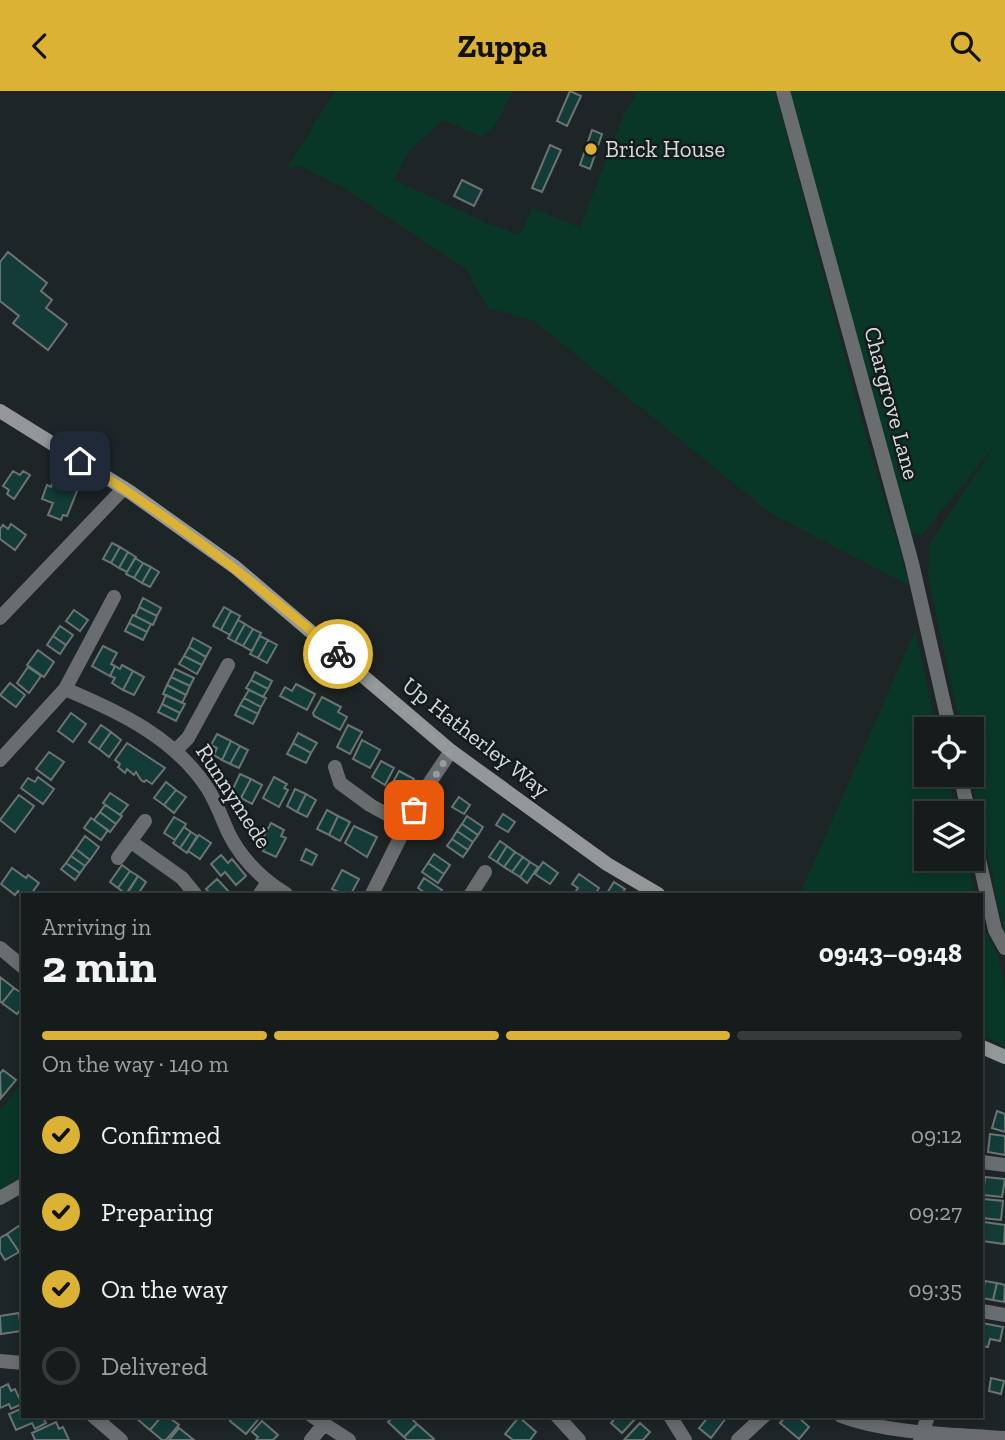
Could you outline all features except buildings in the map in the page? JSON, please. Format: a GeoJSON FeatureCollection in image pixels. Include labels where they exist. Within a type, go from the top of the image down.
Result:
{"type":"FeatureCollection","features":[{"type":"Feature","properties":{"kind":"street","name":"Chargrove Lane"},"geometry":{"type":"LineString","coordinates":[[783,91],[912,563],[947,717]]}},
{"type":"Feature","properties":{"kind":"street","name":"Up Hatherley Way"},"geometry":{"type":"LineString","coordinates":[[0,411],[124,488],[235,567],[451,751],[607,864],[656,893]]}},
{"type":"Feature","properties":{"kind":"street"},"geometry":{"type":"LineString","coordinates":[[0,618],[124,488]]}},
{"type":"Feature","properties":{"kind":"street"},"geometry":{"type":"LineString","coordinates":[[0,760],[65,689],[107,602]]}},
{"type":"Feature","properties":{"kind":"street"},"geometry":{"type":"LineString","coordinates":[[176,750],[188,738],[228,665]]}},
{"type":"Feature","properties":{"kind":"street","name":"Runnymede"},"geometry":{"type":"LineString","coordinates":[[65,689],[120,714],[176,750],[209,790],[238,849],[264,888],[282,893]]}},
{"type":"Feature","properties":{"kind":"street"},"geometry":{"type":"LineString","coordinates":[[372,893],[422,794],[451,751]]}},
{"type":"Feature","properties":{"kind":"street"},"geometry":{"type":"LineString","coordinates":[[335,767],[336,788],[406,825]]}},
{"type":"Feature","properties":{"kind":"street"},"geometry":{"type":"LineString","coordinates":[[118,858],[145,821]]}},
{"type":"Feature","properties":{"kind":"street"},"geometry":{"type":"LineString","coordinates":[[130,841],[182,878],[194,893]]}},
{"type":"Feature","properties":{"kind":"street"},"geometry":{"type":"LineString","coordinates":[[982,871],[995,930],[1005,947]]}},
{"type":"Feature","properties":{"kind":"street"},"geometry":{"type":"LineString","coordinates":[[472,893],[485,872]]}},
{"type":"Feature","properties":{"kind":"street"},"geometry":{"type":"LineString","coordinates":[[0,949],[21,965]]}},
{"type":"Feature","properties":{"kind":"street"},"geometry":{"type":"LineString","coordinates":[[983,1047],[1005,1057]]}},
{"type":"Feature","properties":{"kind":"street"},"geometry":{"type":"LineString","coordinates":[[983,1162],[1005,1165]]}},
{"type":"Feature","properties":{"kind":"street"},"geometry":{"type":"LineString","coordinates":[[0,1198],[21,1186]]}},
{"type":"Feature","properties":{"kind":"street"},"geometry":{"type":"LineString","coordinates":[[983,1311],[1005,1315]]}},
{"type":"Feature","properties":{"kind":"street"},"geometry":{"type":"LineString","coordinates":[[0,1361],[21,1363]]}},
{"type":"Feature","properties":{"kind":"street"},"geometry":{"type":"LineString","coordinates":[[95,1418],[121,1440]]}},
{"type":"Feature","properties":{"kind":"street"},"geometry":{"type":"LineString","coordinates":[[559,1418],[579,1440]]}},
{"type":"Feature","properties":{"kind":"street"},"geometry":{"type":"LineString","coordinates":[[671,1418],[685,1440]]}},
{"type":"Feature","properties":{"kind":"street"},"geometry":{"type":"LineString","coordinates":[[738,1440],[762,1418]]}},
{"type":"Feature","properties":{"kind":"street"},"geometry":{"type":"LineString","coordinates":[[848,1418],[922,1436],[1005,1438]]}},
{"type":"Feature","properties":{"kind":"street"},"geometry":{"type":"LineString","coordinates":[[922,1436],[927,1418]]}},
{"type":"Feature","properties":{"kind":"street"},"geometry":{"type":"LineString","coordinates":[[311,1440],[318,1420],[349,1440]]}},
{"type":"Feature","properties":{"kind":"green space"},"geometry":{"type":"Polygon","coordinates":[[[335,91],[513,91],[491,133],[485,131],[482,137],[443,120],[408,152],[394,180],[487,223],[520,235],[533,208],[580,228],[624,114],[638,91],[775,91],[869,447],[910,586],[770,513],[534,321],[488,308],[465,268],[345,189],[300,166],[287,168],[335,91]]]}},
{"type":"Feature","properties":{"kind":"green space"},"geometry":{"type":"Polygon","coordinates":[[[790,91],[1005,91],[1005,937],[984,837],[984,801],[976,801],[974,787],[984,787],[984,717],[958,717],[928,576],[930,544],[996,444],[922,535],[911,534],[790,91]]]}},
{"type":"Feature","properties":{"kind":"green space"},"geometry":{"type":"Polygon","coordinates":[[[915,631],[934,717],[914,717],[914,787],[950,787],[953,801],[914,801],[914,871],[970,871],[975,893],[800,893],[915,631]]]}},
{"type":"Feature","properties":{"kind":"green space"},"geometry":{"type":"Polygon","coordinates":[[[983,926],[998,955],[1005,990],[1005,1046],[983,1036],[983,926]]]}},
{"type":"Feature","properties":{"kind":"green space"},"geometry":{"type":"Polygon","coordinates":[[[21,1085],[21,1186],[0,1198],[0,1111],[21,1085]]]}},
{"type":"Feature","properties":{"kind":"way so far"},"geometry":{"type":"LineString","coordinates":[[338,654],[451,751],[414,810]]}},
{"type":"Feature","properties":{"kind":"place","name":"Brick House"},"geometry":{"type":"Point","coordinates":[591,149]}},
{"type":"Feature","properties":{"kind":"route"},"geometry":{"type":"LineString","coordinates":[[80,461],[130,492],[235,567],[338,654]]}}]}
